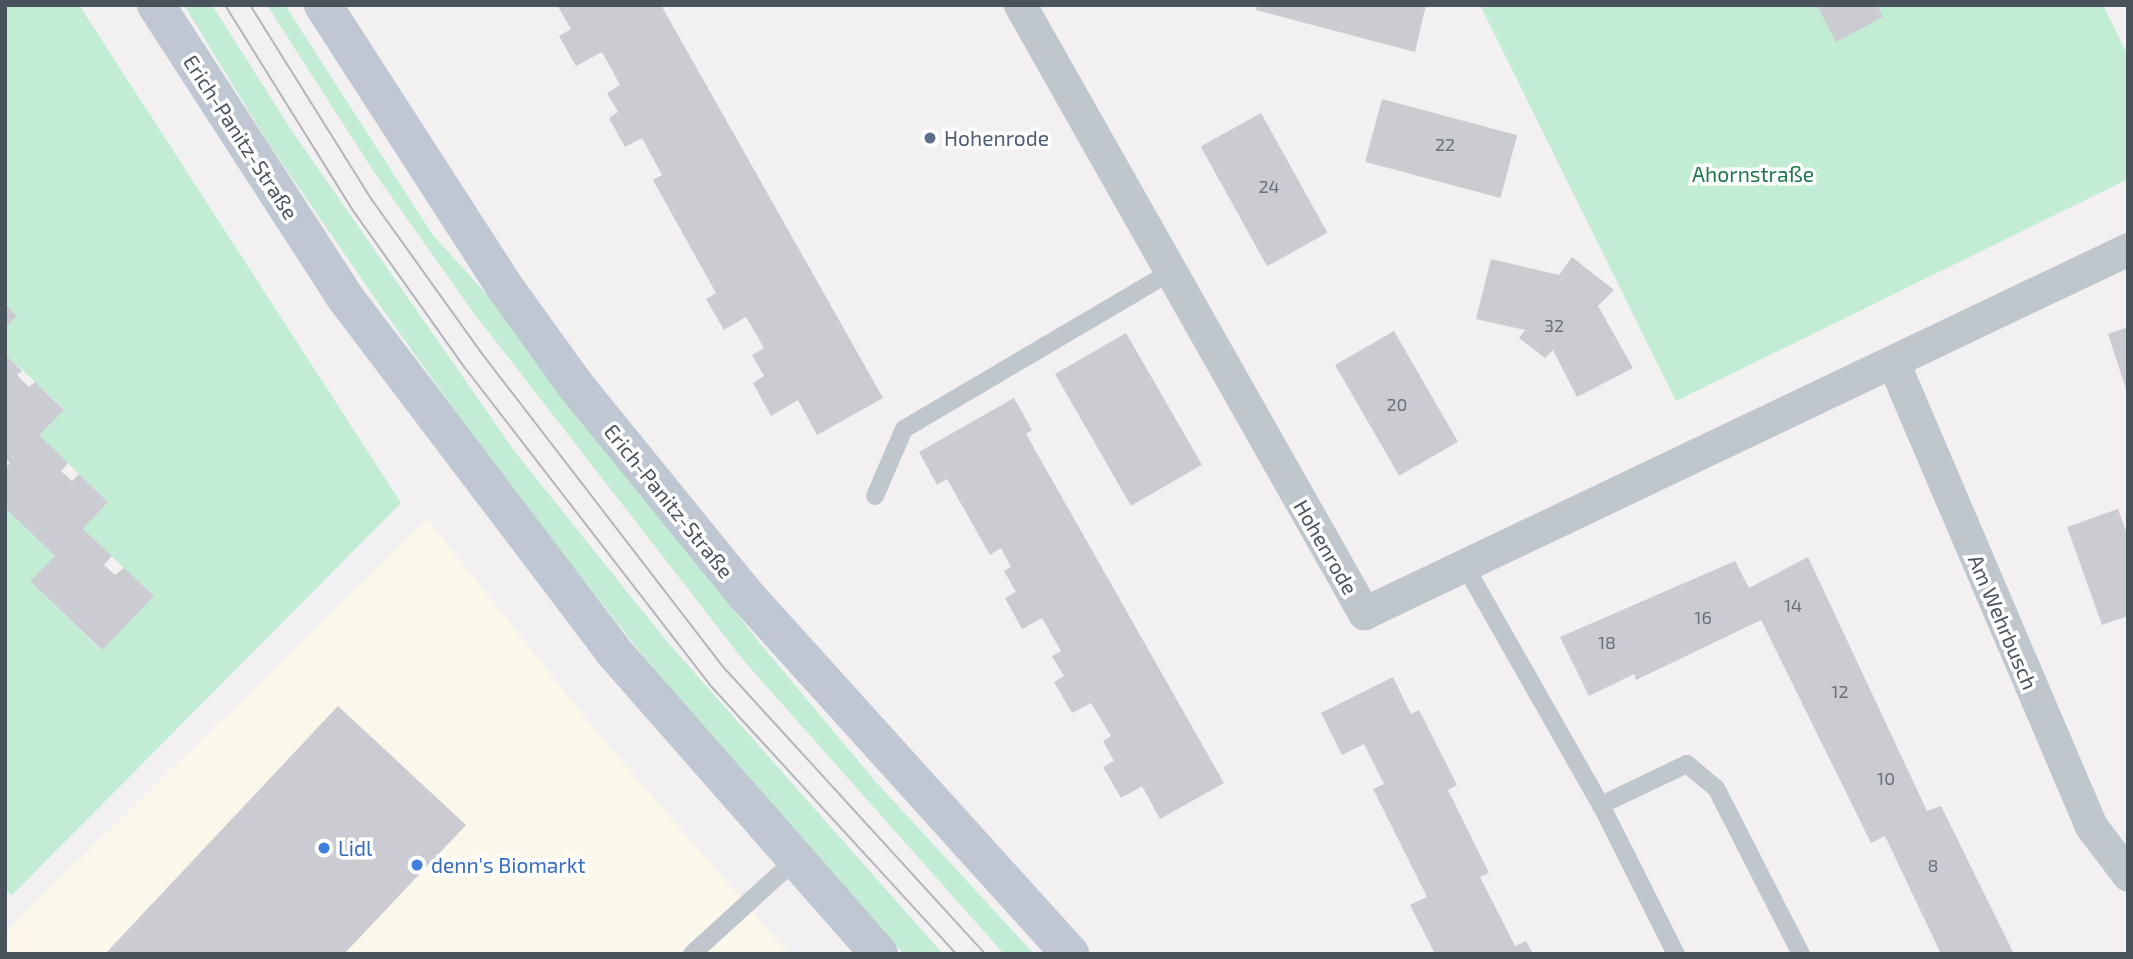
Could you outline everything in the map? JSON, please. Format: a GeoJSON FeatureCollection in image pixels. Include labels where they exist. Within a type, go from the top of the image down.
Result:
{"type":"FeatureCollection","features":[{"type":"Feature","properties":{"kind":"main road","name":"Erich-Panitz-Straße"},"geometry":{"type":"LineString","coordinates":[[156,5],[344,296],[613,651],[879,954]]}},
{"type":"Feature","properties":{"kind":"main road","name":"Erich-Panitz-Straße"},"geometry":{"type":"LineString","coordinates":[[323,5],[504,286],[576,386],[745,594],[1070,954]]}},
{"type":"Feature","properties":{"kind":"street","name":"Hohenrode"},"geometry":{"type":"LineString","coordinates":[[1020,5],[1364,613],[1465,566]]}},
{"type":"Feature","properties":{"kind":"street"},"geometry":{"type":"LineString","coordinates":[[1465,566],[2128,250]]}},
{"type":"Feature","properties":{"kind":"street","name":"Am Wehrbusch"},"geometry":{"type":"LineString","coordinates":[[1894,362],[2091,826],[2128,875]]}},
{"type":"Feature","properties":{"kind":"lane"},"geometry":{"type":"LineString","coordinates":[[874,496],[904,429],[1171,272]]}},
{"type":"Feature","properties":{"kind":"lane"},"geometry":{"type":"LineString","coordinates":[[1465,566],[1601,805],[1676,954]]}},
{"type":"Feature","properties":{"kind":"lane"},"geometry":{"type":"LineString","coordinates":[[1601,805],[1687,764],[1716,788],[1801,954]]}},
{"type":"Feature","properties":{"kind":"lane"},"geometry":{"type":"LineString","coordinates":[[692,954],[794,860]]}},
{"type":"Feature","properties":{"kind":"shaded area"},"geometry":{"type":"Polygon","coordinates":[[[427,519],[600,736],[789,954],[5,954],[5,932],[427,519]]]}},
{"type":"Feature","properties":{"kind":"green space"},"geometry":{"type":"Polygon","coordinates":[[[5,5],[79,5],[401,503],[12,895],[5,889],[5,508],[55,556],[31,582],[101,650],[153,596],[83,529],[108,502],[39,435],[64,409],[5,354],[5,328],[17,316],[5,304],[5,5]]]}},
{"type":"Feature","properties":{"kind":"green space"},"geometry":{"type":"Polygon","coordinates":[[[184,5],[212,5],[292,131],[515,452],[669,644],[943,954],[904,954],[787,827],[651,666],[500,474],[386,314],[270,146],[184,5]]]}},
{"type":"Feature","properties":{"kind":"green space"},"geometry":{"type":"Polygon","coordinates":[[[267,5],[285,5],[432,234],[490,298],[758,641],[875,781],[1034,954],[1004,954],[744,661],[473,312],[374,172],[267,5]]]}},
{"type":"Feature","properties":{"kind":"green space","name":"Ahornstraße"},"geometry":{"type":"Polygon","coordinates":[[[1480,5],[2103,5],[2128,56],[2128,179],[1676,401],[1480,5]]]}},
{"type":"Feature","properties":{"kind":"building"},"geometry":{"type":"Polygon","coordinates":[[[557,5],[661,5],[883,398],[817,435],[798,400],[771,416],[753,383],[764,376],[752,355],[764,348],[746,317],[724,330],[706,299],[716,293],[653,180],[662,175],[642,138],[625,147],[609,118],[618,112],[607,93],[620,85],[602,52],[576,66],[559,36],[571,29],[557,5]]]}},
{"type":"Feature","properties":{"kind":"building"},"geometry":{"type":"Polygon","coordinates":[[[1257,5],[1426,5],[1415,52],[1256,10],[1257,5]]]}},
{"type":"Feature","properties":{"kind":"building"},"geometry":{"type":"Polygon","coordinates":[[[1817,5],[1877,5],[1883,17],[1836,42],[1817,5]]]}},
{"type":"Feature","properties":{"kind":"building"},"geometry":{"type":"Polygon","coordinates":[[[1382,99],[1517,135],[1500,198],[1365,162],[1382,99]]]}},
{"type":"Feature","properties":{"kind":"building"},"geometry":{"type":"Polygon","coordinates":[[[1261,113],[1327,233],[1267,266],[1201,146],[1261,113]]]}},
{"type":"Feature","properties":{"kind":"building"},"geometry":{"type":"Polygon","coordinates":[[[1572,257],[1614,290],[1598,306],[1633,368],[1577,397],[1553,350],[1545,358],[1519,338],[1525,330],[1476,319],[1491,259],[1559,275],[1572,257]]]}},
{"type":"Feature","properties":{"kind":"building"},"geometry":{"type":"Polygon","coordinates":[[[5,304],[17,316],[5,328],[5,304]]]}},
{"type":"Feature","properties":{"kind":"building"},"geometry":{"type":"Polygon","coordinates":[[[2128,327],[2128,391],[2127,392],[2108,334],[2128,327]]]}},
{"type":"Feature","properties":{"kind":"building"},"geometry":{"type":"Polygon","coordinates":[[[1394,331],[1458,442],[1399,476],[1335,365],[1394,331]]]}},
{"type":"Feature","properties":{"kind":"building"},"geometry":{"type":"Polygon","coordinates":[[[1126,333],[1202,465],[1131,506],[1055,374],[1126,333]]]}},
{"type":"Feature","properties":{"kind":"building"},"geometry":{"type":"Polygon","coordinates":[[[5,354],[22,371],[17,375],[29,387],[35,382],[64,410],[39,435],[68,463],[61,471],[72,481],[79,474],[108,502],[83,529],[112,556],[104,565],[115,575],[124,568],[154,596],[102,650],[30,581],[55,556],[5,508],[5,468],[10,463],[5,458],[5,354]]]}},
{"type":"Feature","properties":{"kind":"building"},"geometry":{"type":"Polygon","coordinates":[[[1014,398],[1032,430],[1026,434],[1224,783],[1160,819],[1142,786],[1121,798],[1103,767],[1114,761],[1103,741],[1111,736],[1091,703],[1072,713],[1054,682],[1064,676],[1052,656],[1061,651],[1042,618],[1022,629],[1005,598],[1016,592],[1004,571],[1011,567],[1001,548],[990,555],[947,479],[937,485],[919,452],[1014,398]]]}},
{"type":"Feature","properties":{"kind":"building"},"geometry":{"type":"Polygon","coordinates":[[[2118,509],[2128,537],[2128,616],[2102,625],[2067,527],[2118,509]]]}},
{"type":"Feature","properties":{"kind":"building"},"geometry":{"type":"Polygon","coordinates":[[[1808,557],[1927,811],[1941,806],[2014,954],[1941,954],[1885,836],[1871,843],[1761,620],[1636,680],[1634,674],[1589,696],[1560,637],[1735,561],[1749,588],[1808,557]]]}},
{"type":"Feature","properties":{"kind":"building"},"geometry":{"type":"Polygon","coordinates":[[[1393,677],[1411,714],[1419,710],[1457,785],[1448,790],[1489,873],[1480,877],[1515,946],[1526,941],[1533,954],[1435,954],[1410,905],[1427,897],[1373,789],[1384,784],[1364,744],[1342,755],[1321,713],[1393,677]]]}},
{"type":"Feature","properties":{"kind":"building","name":"Lidl"},"geometry":{"type":"Polygon","coordinates":[[[338,706],[466,825],[344,954],[105,954],[338,706]]]}},
{"type":"Feature","properties":{"kind":"tram line"},"geometry":{"type":"LineString","coordinates":[[225,5],[354,212],[465,368],[709,684],[956,954]]}},
{"type":"Feature","properties":{"kind":"tram line"},"geometry":{"type":"LineString","coordinates":[[250,5],[372,200],[483,355],[726,670],[985,954]]}},
{"type":"Feature","properties":{"kind":"place","name":"Hohenrode"},"geometry":{"type":"Point","coordinates":[930,138]}},
{"type":"Feature","properties":{"kind":"place","name":"Lidl"},"geometry":{"type":"Point","coordinates":[324,848]}},
{"type":"Feature","properties":{"kind":"place","name":"denn's Biomarkt"},"geometry":{"type":"Point","coordinates":[417,865]}}]}
